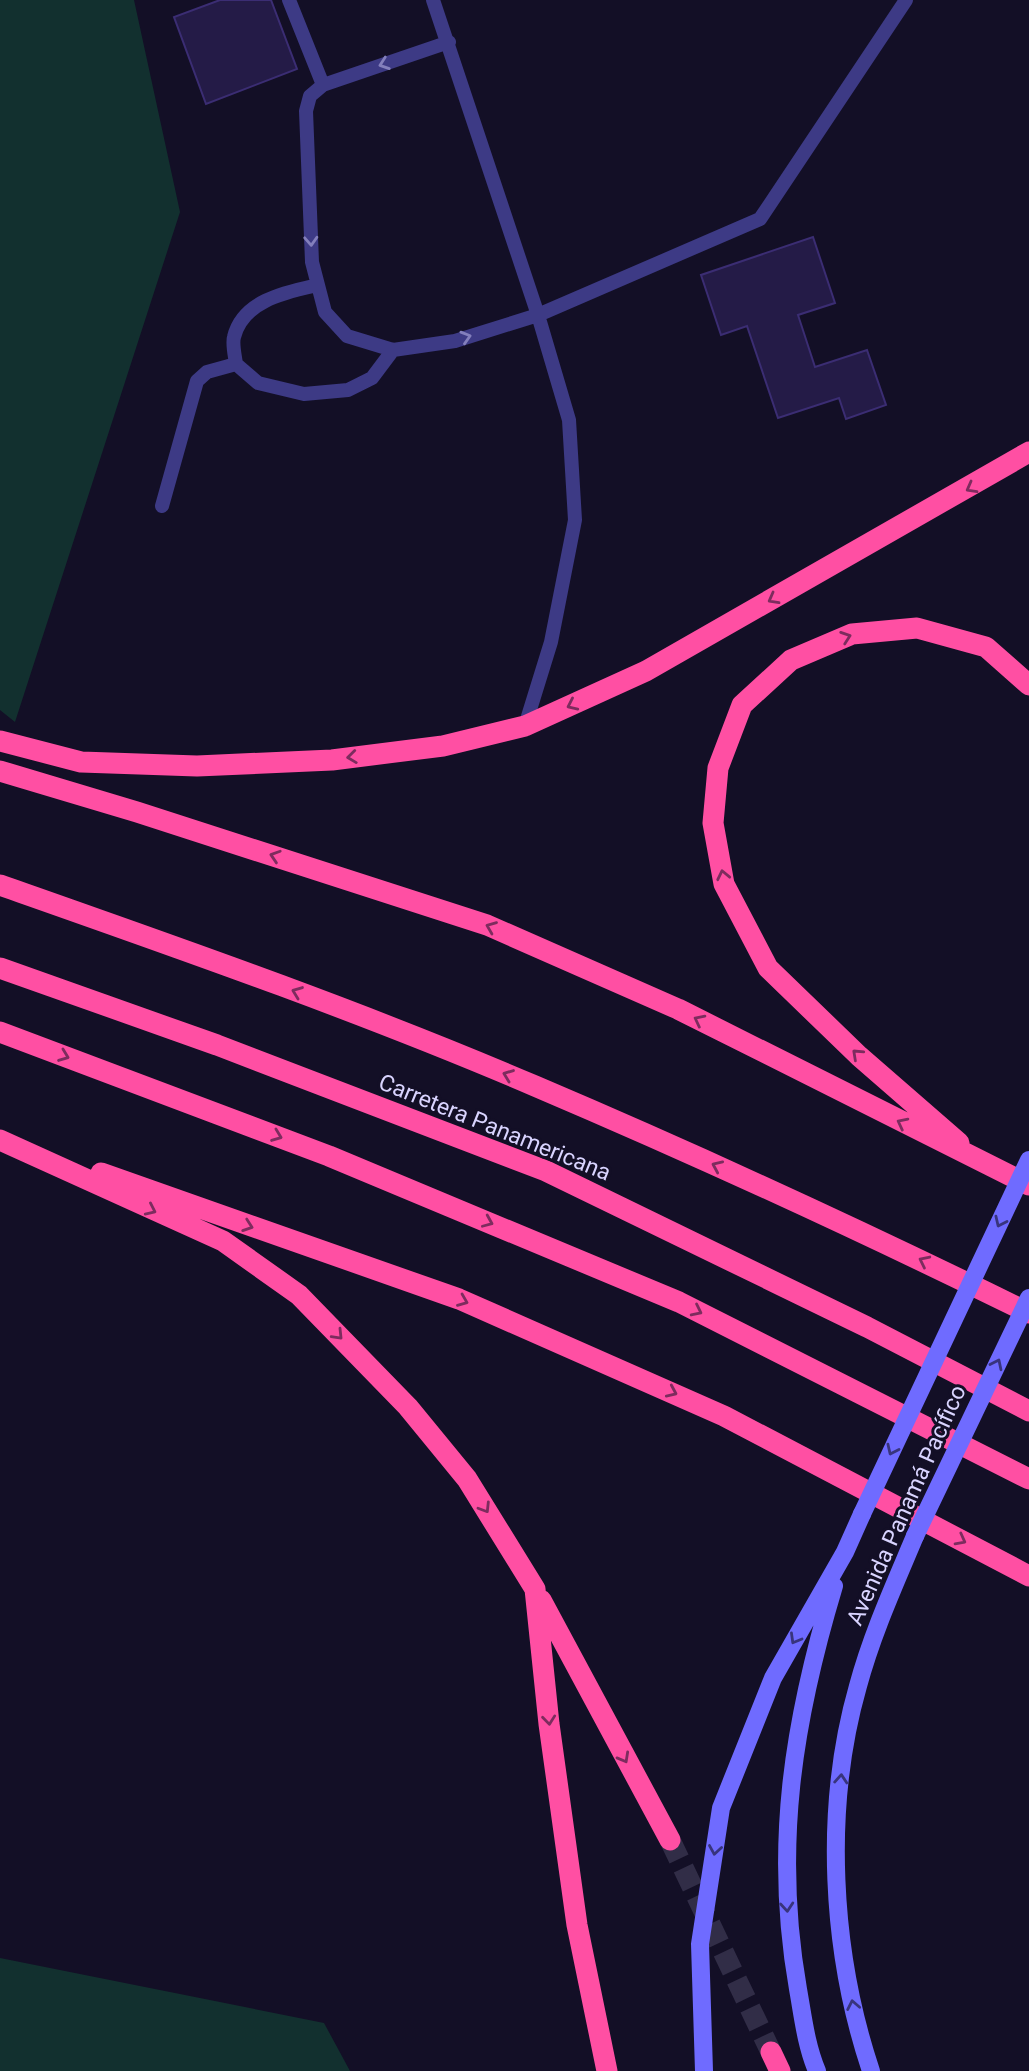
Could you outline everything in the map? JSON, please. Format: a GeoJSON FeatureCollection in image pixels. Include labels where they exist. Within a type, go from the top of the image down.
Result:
{"type":"FeatureCollection","features":[{"type":"Feature","properties":{"kind":"highway"},"geometry":{"type":"LineString","coordinates":[[0,741],[81,762],[197,766],[332,760],[443,746],[525,726],[646,671],[1029,452]]}},
{"type":"Feature","properties":{"kind":"highway"},"geometry":{"type":"LineString","coordinates":[[982,1163],[859,1056],[768,968],[724,884],[713,823],[718,768],[742,705],[792,660],[852,634],[917,628],[986,647],[1029,685]]}},
{"type":"Feature","properties":{"kind":"highway"},"geometry":{"type":"LineString","coordinates":[[0,771],[137,812],[487,925],[678,1009],[1029,1185]]}},
{"type":"Feature","properties":{"kind":"highway"},"geometry":{"type":"LineString","coordinates":[[0,885],[263,979],[533,1085],[822,1211],[1029,1313]]}},
{"type":"Feature","properties":{"kind":"highway","name":"Carretera Panamericana"},"geometry":{"type":"LineString","coordinates":[[0,968],[218,1045],[546,1171],[867,1327],[1029,1411]]}},
{"type":"Feature","properties":{"kind":"highway"},"geometry":{"type":"LineString","coordinates":[[0,1032],[329,1156],[679,1302],[1029,1479]]}},
{"type":"Feature","properties":{"kind":"highway"},"geometry":{"type":"LineString","coordinates":[[0,1138],[460,1299],[724,1416],[1029,1576]]}},
{"type":"Feature","properties":{"kind":"highway"},"geometry":{"type":"LineString","coordinates":[[0,1138],[223,1241],[299,1295],[408,1407],[467,1479],[536,1589],[670,1840]]}},
{"type":"Feature","properties":{"kind":"highway"},"geometry":{"type":"LineString","coordinates":[[536,1589],[549,1724],[577,1925],[607,2071]]}},
{"type":"Feature","properties":{"kind":"main road","name":"Avenida Panamá Pacífico"},"geometry":{"type":"LineString","coordinates":[[704,2071],[700,1944],[721,1808],[773,1678],[845,1552],[1029,1160]]}},
{"type":"Feature","properties":{"kind":"main road","name":"Avenida Panamá Pacífico"},"geometry":{"type":"LineString","coordinates":[[871,2071],[857,2029],[841,1918],[838,1829],[842,1766],[857,1689],[875,1629],[915,1536],[1029,1298]]}},
{"type":"Feature","properties":{"kind":"main road","name":"Avenida Panamá Pacífico"},"geometry":{"type":"LineString","coordinates":[[817,2071],[809,2052],[792,1957],[785,1862],[790,1793],[803,1700],[845,1552]]}},
{"type":"Feature","properties":{"kind":"lane"},"geometry":{"type":"LineString","coordinates":[[289,0],[323,85]]}},
{"type":"Feature","properties":{"kind":"lane"},"geometry":{"type":"LineString","coordinates":[[433,0],[538,315],[569,420],[575,520],[551,642],[525,726]]}},
{"type":"Feature","properties":{"kind":"lane"},"geometry":{"type":"LineString","coordinates":[[449,42],[323,85],[310,96],[306,111],[312,262],[325,312],[347,337],[393,351],[455,341],[538,315],[760,219],[906,0]]}},
{"type":"Feature","properties":{"kind":"lane"},"geometry":{"type":"LineString","coordinates":[[318,285],[273,296],[246,315],[233,338],[236,364],[258,383],[304,394],[348,390],[372,378],[393,351]]}},
{"type":"Feature","properties":{"kind":"lane"},"geometry":{"type":"LineString","coordinates":[[162,506],[197,381],[207,372],[236,364]]}},
{"type":"Feature","properties":{"kind":"green space"},"geometry":{"type":"Polygon","coordinates":[[[0,0],[134,0],[180,212],[15,722],[0,710],[0,0]]]}},
{"type":"Feature","properties":{"kind":"green space"},"geometry":{"type":"Polygon","coordinates":[[[0,1958],[324,2023],[350,2071],[0,2071],[0,1958]]]}},
{"type":"Feature","properties":{"kind":"building"},"geometry":{"type":"Polygon","coordinates":[[[220,0],[271,0],[297,69],[206,104],[174,17],[220,0]]]}},
{"type":"Feature","properties":{"kind":"building"},"geometry":{"type":"Polygon","coordinates":[[[813,237],[835,303],[798,315],[815,367],[867,350],[886,405],[846,419],[839,398],[778,418],[747,326],[721,335],[701,275],[813,237]]]}},
{"type":"Feature","properties":{"kind":"tunnel"},"geometry":{"type":"LineString","coordinates":[[670,1840],[771,2052]]}}]}
